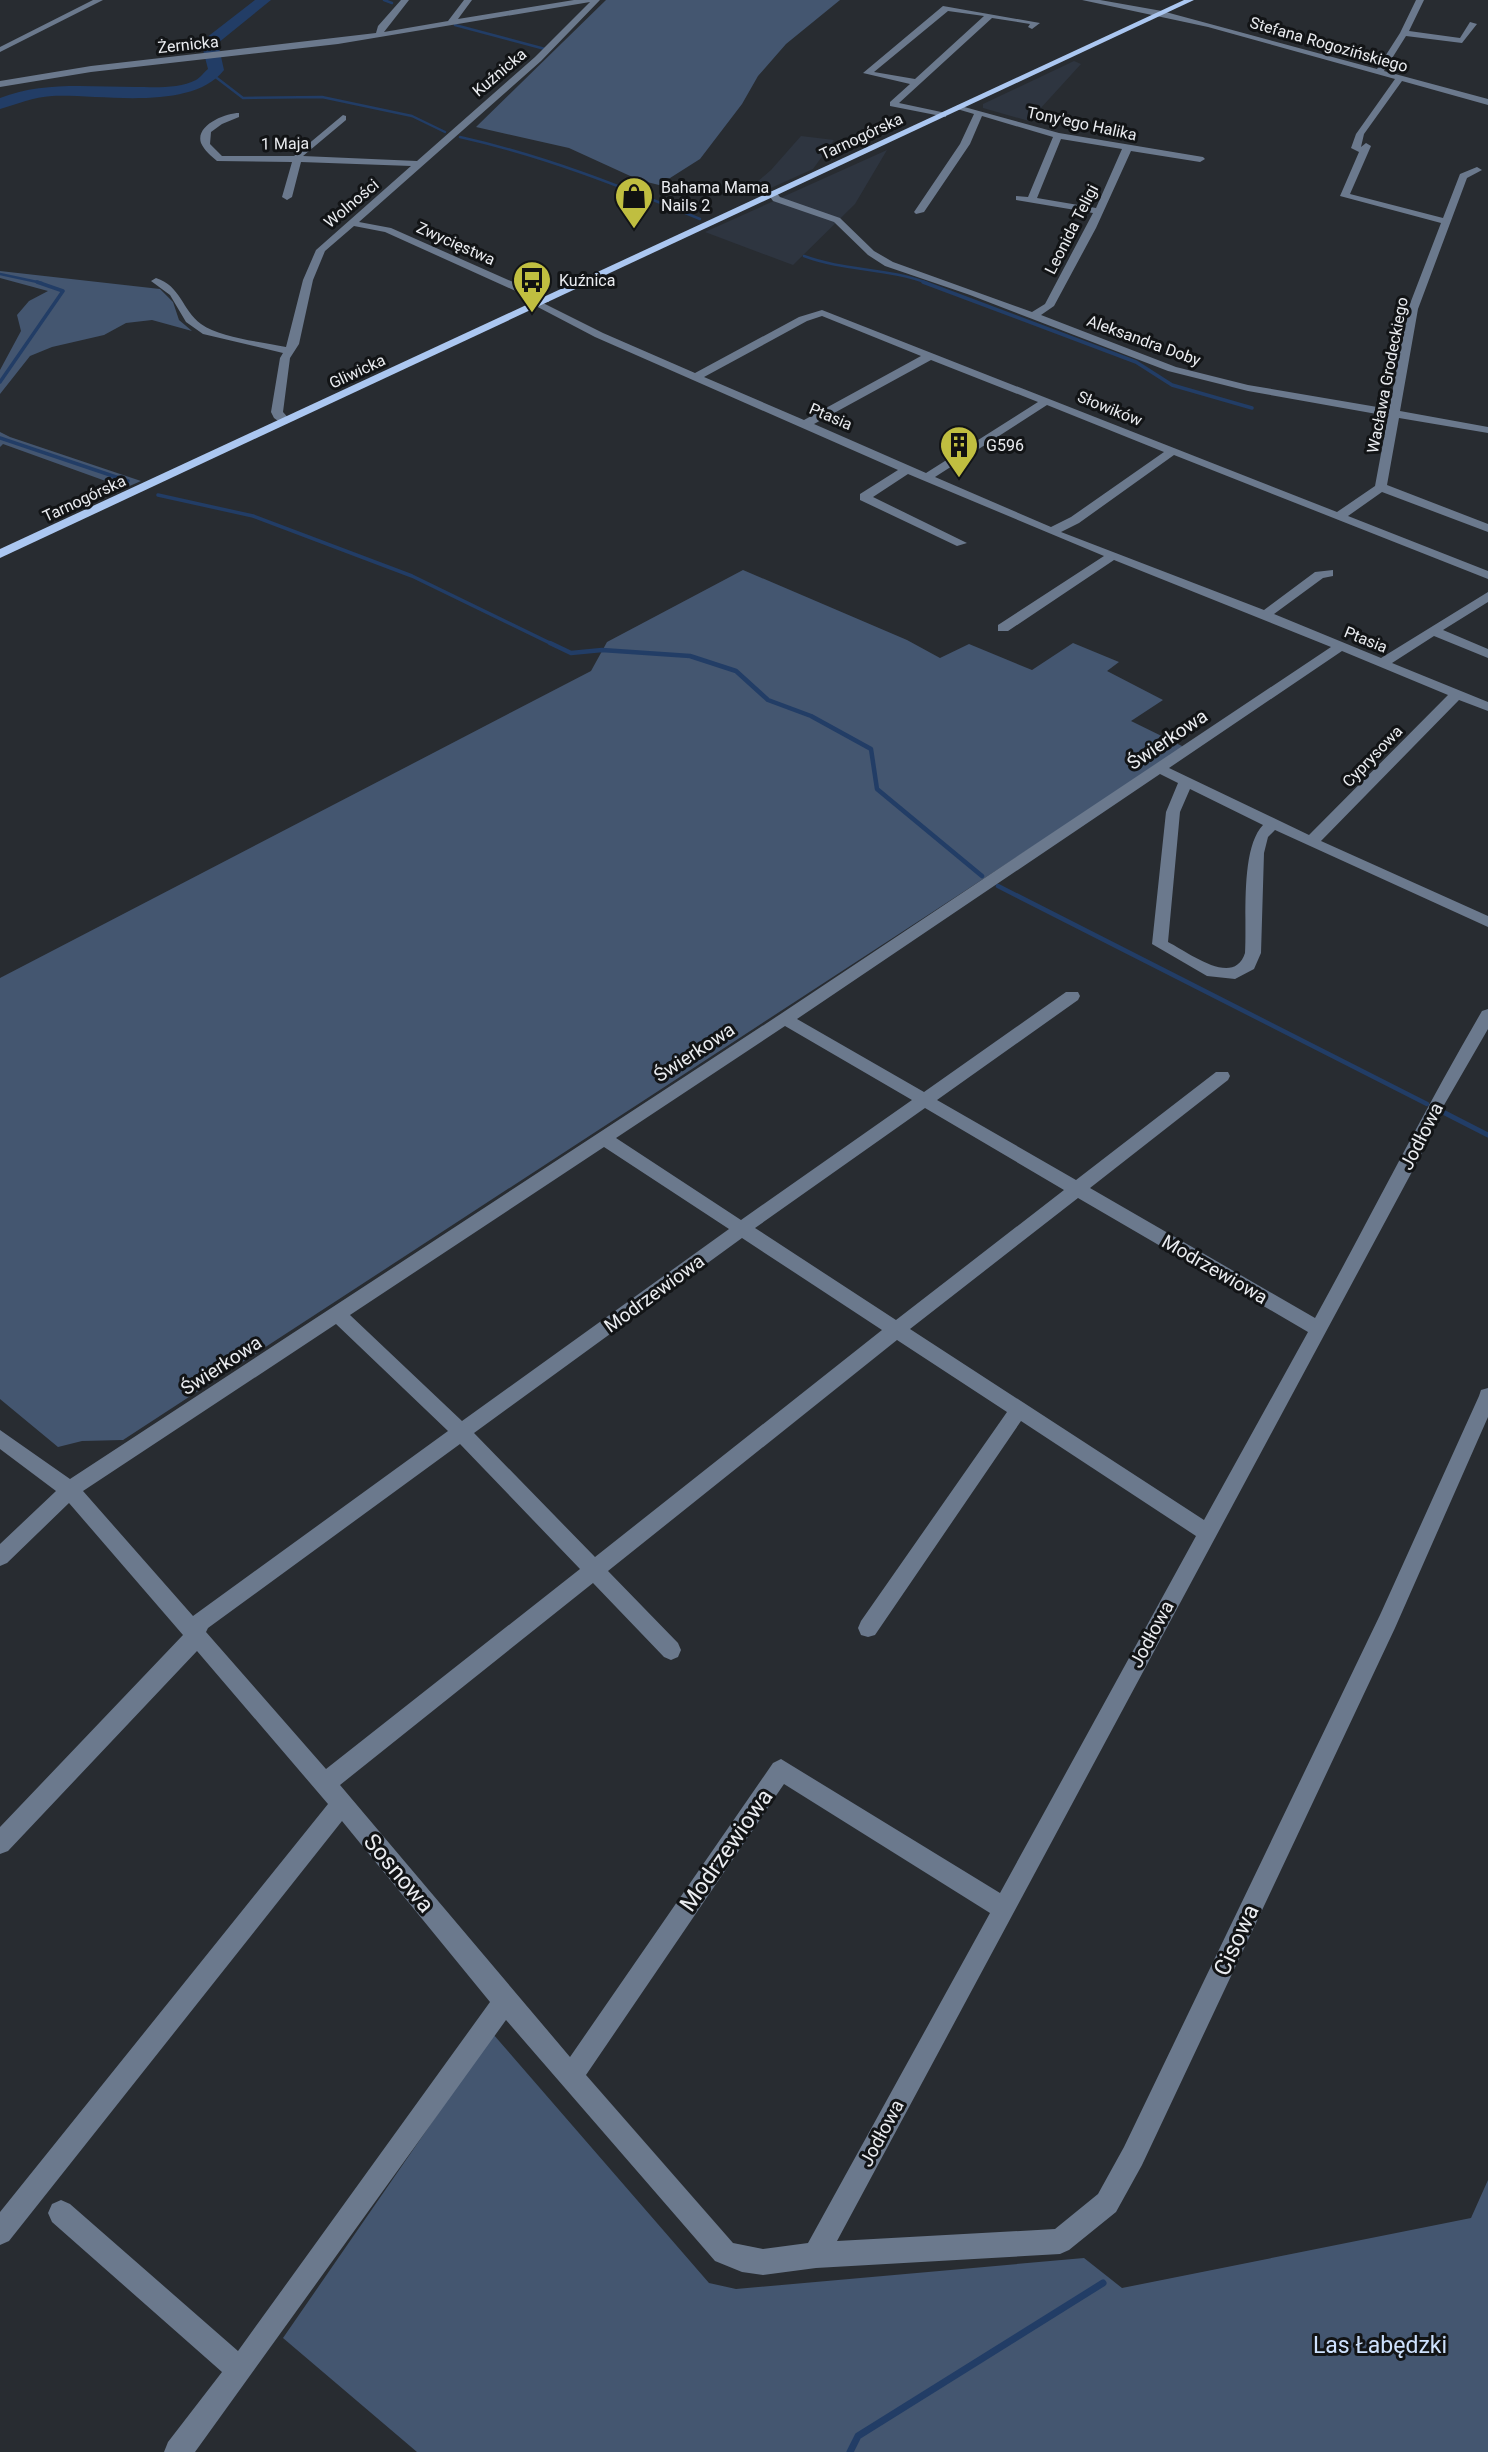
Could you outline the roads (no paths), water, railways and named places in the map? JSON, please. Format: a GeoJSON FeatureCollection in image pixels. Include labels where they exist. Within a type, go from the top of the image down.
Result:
{"type":"FeatureCollection","features":[{"type":"Feature","properties":{"kind":"main road","name":"Tarnogórska"},"geometry":{"type":"LineString","coordinates":[[541,302],[1190,0]]}},
{"type":"Feature","properties":{"kind":"main road","name":"Gliwicka"},"geometry":{"type":"LineString","coordinates":[[181,470],[541,302]]}},
{"type":"Feature","properties":{"kind":"main road","name":"Tarnogórska"},"geometry":{"type":"LineString","coordinates":[[0,554],[181,470]]}},
{"type":"Feature","properties":{"kind":"street"},"geometry":{"type":"LineString","coordinates":[[0,50],[96,0]]}},
{"type":"Feature","properties":{"kind":"street"},"geometry":{"type":"LineString","coordinates":[[379,36],[381,29],[405,0]]}},
{"type":"Feature","properties":{"kind":"street"},"geometry":{"type":"LineString","coordinates":[[450,24],[468,0]]}},
{"type":"Feature","properties":{"kind":"street","name":"Żernicka"},"geometry":{"type":"LineString","coordinates":[[0,84],[67,72],[379,36],[588,0]]}},
{"type":"Feature","properties":{"kind":"street","name":"Kuźnicka"},"geometry":{"type":"LineString","coordinates":[[419,164],[538,59],[596,0]]}},
{"type":"Feature","properties":{"kind":"street","name":"Stefana Rogozińskiego"},"geometry":{"type":"LineString","coordinates":[[1086,0],[1162,13],[1488,102]]}},
{"type":"Feature","properties":{"kind":"street"},"geometry":{"type":"LineString","coordinates":[[1379,72],[1404,33],[1420,0]]}},
{"type":"Feature","properties":{"kind":"street"},"geometry":{"type":"LineString","coordinates":[[916,82],[867,74],[946,8],[1036,23],[1032,27]]}},
{"type":"Feature","properties":{"kind":"street"},"geometry":{"type":"LineString","coordinates":[[943,115],[889,107],[990,15]]}},
{"type":"Feature","properties":{"kind":"street"},"geometry":{"type":"LineString","coordinates":[[1404,33],[1462,41],[1473,24]]}},
{"type":"Feature","properties":{"kind":"street"},"geometry":{"type":"LineString","coordinates":[[1400,78],[1360,134],[1356,148],[1365,148],[1345,196],[1445,220]]}},
{"type":"Feature","properties":{"kind":"street","name":"Tony'ego Halika"},"geometry":{"type":"LineString","coordinates":[[960,107],[1058,136],[1200,159]]}},
{"type":"Feature","properties":{"kind":"street"},"geometry":{"type":"LineString","coordinates":[[919,212],[965,144],[979,113]]}},
{"type":"Feature","properties":{"kind":"street","name":"1 Maja"},"geometry":{"type":"LineString","coordinates":[[236,115],[209,126],[205,133],[205,141],[212,153],[220,159],[371,159],[419,164]]}},
{"type":"Feature","properties":{"kind":"street"},"geometry":{"type":"LineString","coordinates":[[287,197],[299,154],[343,118]]}},
{"type":"Feature","properties":{"kind":"street"},"geometry":{"type":"LineString","coordinates":[[1031,200],[1058,136]]}},
{"type":"Feature","properties":{"kind":"street","name":"Leonida Teligi"},"geometry":{"type":"LineString","coordinates":[[1032,316],[1049,306],[1099,211],[1127,149]]}},
{"type":"Feature","properties":{"kind":"street","name":"Wolności"},"geometry":{"type":"LineString","coordinates":[[285,421],[277,412],[288,351],[294,344],[308,280],[320,250],[419,164]]}},
{"type":"Feature","properties":{"kind":"street","name":"Wacława Grodeckiego"},"geometry":{"type":"LineString","coordinates":[[1381,487],[1413,309],[1463,176],[1477,170]]}},
{"type":"Feature","properties":{"kind":"street","name":"Aleksandra Doby"},"geometry":{"type":"LineString","coordinates":[[774,194],[776,199],[816,211],[846,226],[871,253],[889,264],[1172,369],[1208,379],[1488,429]]}},
{"type":"Feature","properties":{"kind":"street"},"geometry":{"type":"LineString","coordinates":[[1019,198],[1099,211]]}},
{"type":"Feature","properties":{"kind":"street","name":"Zwycięstwa"},"geometry":{"type":"LineString","coordinates":[[351,223],[388,230],[541,302]]}},
{"type":"Feature","properties":{"kind":"street"},"geometry":{"type":"LineString","coordinates":[[156,281],[168,286],[179,296],[186,318],[195,327],[288,351]]}},
{"type":"Feature","properties":{"kind":"street","name":"Ptasia"},"geometry":{"type":"LineString","coordinates":[[541,302],[566,321],[1051,532],[1265,615],[1488,707]]}},
{"type":"Feature","properties":{"kind":"street","name":"Słowików"},"geometry":{"type":"LineString","coordinates":[[695,377],[803,319],[822,313],[1488,575]]}},
{"type":"Feature","properties":{"kind":"street"},"geometry":{"type":"LineString","coordinates":[[806,424],[931,355]]}},
{"type":"Feature","properties":{"kind":"street"},"geometry":{"type":"LineString","coordinates":[[928,477],[1048,400]]}},
{"type":"Feature","properties":{"kind":"street"},"geometry":{"type":"LineString","coordinates":[[1051,532],[1075,520],[1174,450]]}},
{"type":"Feature","properties":{"kind":"street"},"geometry":{"type":"LineString","coordinates":[[909,468],[864,497],[961,543]]}},
{"type":"Feature","properties":{"kind":"street"},"geometry":{"type":"LineString","coordinates":[[1339,516],[1381,487],[1488,528]]}},
{"type":"Feature","properties":{"kind":"street"},"geometry":{"type":"LineString","coordinates":[[1003,628],[1114,555]]}},
{"type":"Feature","properties":{"kind":"street"},"geometry":{"type":"LineString","coordinates":[[1265,615],[1319,575],[1329,573]]}},
{"type":"Feature","properties":{"kind":"street"},"geometry":{"type":"LineString","coordinates":[[1381,664],[1488,596]]}},
{"type":"Feature","properties":{"kind":"street"},"geometry":{"type":"LineString","coordinates":[[1434,631],[1488,654]]}},
{"type":"Feature","properties":{"kind":"street","name":"Świerkowa"},"geometry":{"type":"LineString","coordinates":[[0,1557],[70,1490],[785,1019],[1340,648]]}},
{"type":"Feature","properties":{"kind":"street","name":"Cyprysowa"},"geometry":{"type":"LineString","coordinates":[[1311,842],[1457,694]]}},
{"type":"Feature","properties":{"kind":"street"},"geometry":{"type":"LineString","coordinates":[[1160,769],[1272,824],[1488,922]]}},
{"type":"Feature","properties":{"kind":"street"},"geometry":{"type":"LineString","coordinates":[[1186,782],[1173,812],[1160,944],[1212,972],[1234,974],[1249,965],[1253,953],[1257,853],[1261,836],[1272,824]]}},
{"type":"Feature","properties":{"kind":"street","name":"Modrzewiowa"},"geometry":{"type":"LineString","coordinates":[[0,1843],[189,1645],[201,1621],[744,1227],[1072,996]]}},
{"type":"Feature","properties":{"kind":"street","name":"Jodłowa"},"geometry":{"type":"LineString","coordinates":[[816,2255],[1316,1328],[1413,1155],[1428,1119],[1488,1016]]}},
{"type":"Feature","properties":{"kind":"street","name":"Modrzewiowa"},"geometry":{"type":"LineString","coordinates":[[785,1019],[1316,1328]]}},
{"type":"Feature","properties":{"kind":"street"},"geometry":{"type":"LineString","coordinates":[[325,1784],[897,1329],[1222,1076]]}},
{"type":"Feature","properties":{"kind":"street"},"geometry":{"type":"LineString","coordinates":[[603,1138],[744,1227],[1206,1532]]}},
{"type":"Feature","properties":{"kind":"street"},"geometry":{"type":"LineString","coordinates":[[337,1314],[461,1432],[671,1650]]}},
{"type":"Feature","properties":{"kind":"street","name":"Cisowa"},"geometry":{"type":"LineString","coordinates":[[816,2255],[1060,2241],[1107,2203],[1133,2156],[1376,1646],[1488,1396]]}},
{"type":"Feature","properties":{"kind":"street"},"geometry":{"type":"LineString","coordinates":[[868,1628],[1019,1409]]}},
{"type":"Feature","properties":{"kind":"street","name":"Sosnowa"},"geometry":{"type":"LineString","coordinates":[[0,1438],[70,1490],[325,1784],[505,2001],[724,2252],[742,2259],[763,2262],[816,2255]]}},
{"type":"Feature","properties":{"kind":"street","name":"Modrzewiowa"},"geometry":{"type":"LineString","coordinates":[[571,2076],[781,1770],[1003,1908]]}},
{"type":"Feature","properties":{"kind":"street"},"geometry":{"type":"LineString","coordinates":[[0,2232],[341,1805]]}},
{"type":"Feature","properties":{"kind":"street"},"geometry":{"type":"LineString","coordinates":[[178,2452],[505,2001]]}},
{"type":"Feature","properties":{"kind":"street"},"geometry":{"type":"LineString","coordinates":[[61,2213],[240,2370]]}},
{"type":"Feature","properties":{"kind":"waterway"},"geometry":{"type":"LineString","coordinates":[[0,104],[22,95],[50,92],[149,92],[178,90],[202,83],[216,70],[209,46],[211,41],[264,0]]}},
{"type":"Feature","properties":{"kind":"waterway"},"geometry":{"type":"LineString","coordinates":[[384,0],[392,3]]}},
{"type":"Feature","properties":{"kind":"waterway"},"geometry":{"type":"LineString","coordinates":[[455,25],[545,49]]}},
{"type":"Feature","properties":{"kind":"waterway"},"geometry":{"type":"LineString","coordinates":[[213,75],[243,98],[322,97],[412,116],[445,132]]}},
{"type":"Feature","properties":{"kind":"waterway"},"geometry":{"type":"LineString","coordinates":[[460,137],[552,163],[700,219]]}},
{"type":"Feature","properties":{"kind":"waterway"},"geometry":{"type":"LineString","coordinates":[[804,256],[927,283]]}},
{"type":"Feature","properties":{"kind":"waterway"},"geometry":{"type":"LineString","coordinates":[[0,274],[42,283]]}},
{"type":"Feature","properties":{"kind":"waterway"},"geometry":{"type":"LineString","coordinates":[[0,382],[63,291],[37,282]]}},
{"type":"Feature","properties":{"kind":"waterway"},"geometry":{"type":"LineString","coordinates":[[923,282],[1136,362],[1172,385],[1252,408]]}},
{"type":"Feature","properties":{"kind":"waterway"},"geometry":{"type":"LineString","coordinates":[[0,438],[128,481]]}},
{"type":"Feature","properties":{"kind":"waterway"},"geometry":{"type":"LineString","coordinates":[[158,495],[253,516],[412,576],[554,645]]}},
{"type":"Feature","properties":{"kind":"waterway"},"geometry":{"type":"LineString","coordinates":[[550,643],[571,653],[602,650],[690,656],[736,671],[768,700],[811,716],[871,749],[877,789],[982,876]]}},
{"type":"Feature","properties":{"kind":"waterway"},"geometry":{"type":"LineString","coordinates":[[998,886],[1427,1104]]}},
{"type":"Feature","properties":{"kind":"waterway"},"geometry":{"type":"LineString","coordinates":[[1441,1111],[1488,1135]]}},
{"type":"Feature","properties":{"kind":"waterway"},"geometry":{"type":"LineString","coordinates":[[850,2452],[858,2436],[1103,2283]]}},
{"type":"Feature","properties":{"kind":"place","name":"Bahama Mama Nails 2"},"geometry":{"type":"Point","coordinates":[634,230]}},
{"type":"Feature","properties":{"kind":"place","name":"Kuźnica"},"geometry":{"type":"Point","coordinates":[532,314]}},
{"type":"Feature","properties":{"kind":"place","name":"G596"},"geometry":{"type":"Point","coordinates":[959,479]}},
{"type":"Feature","properties":{"kind":"park label","name":"Las Łabędzki"},"geometry":{"type":"Point","coordinates":[1380,2345]}}]}
